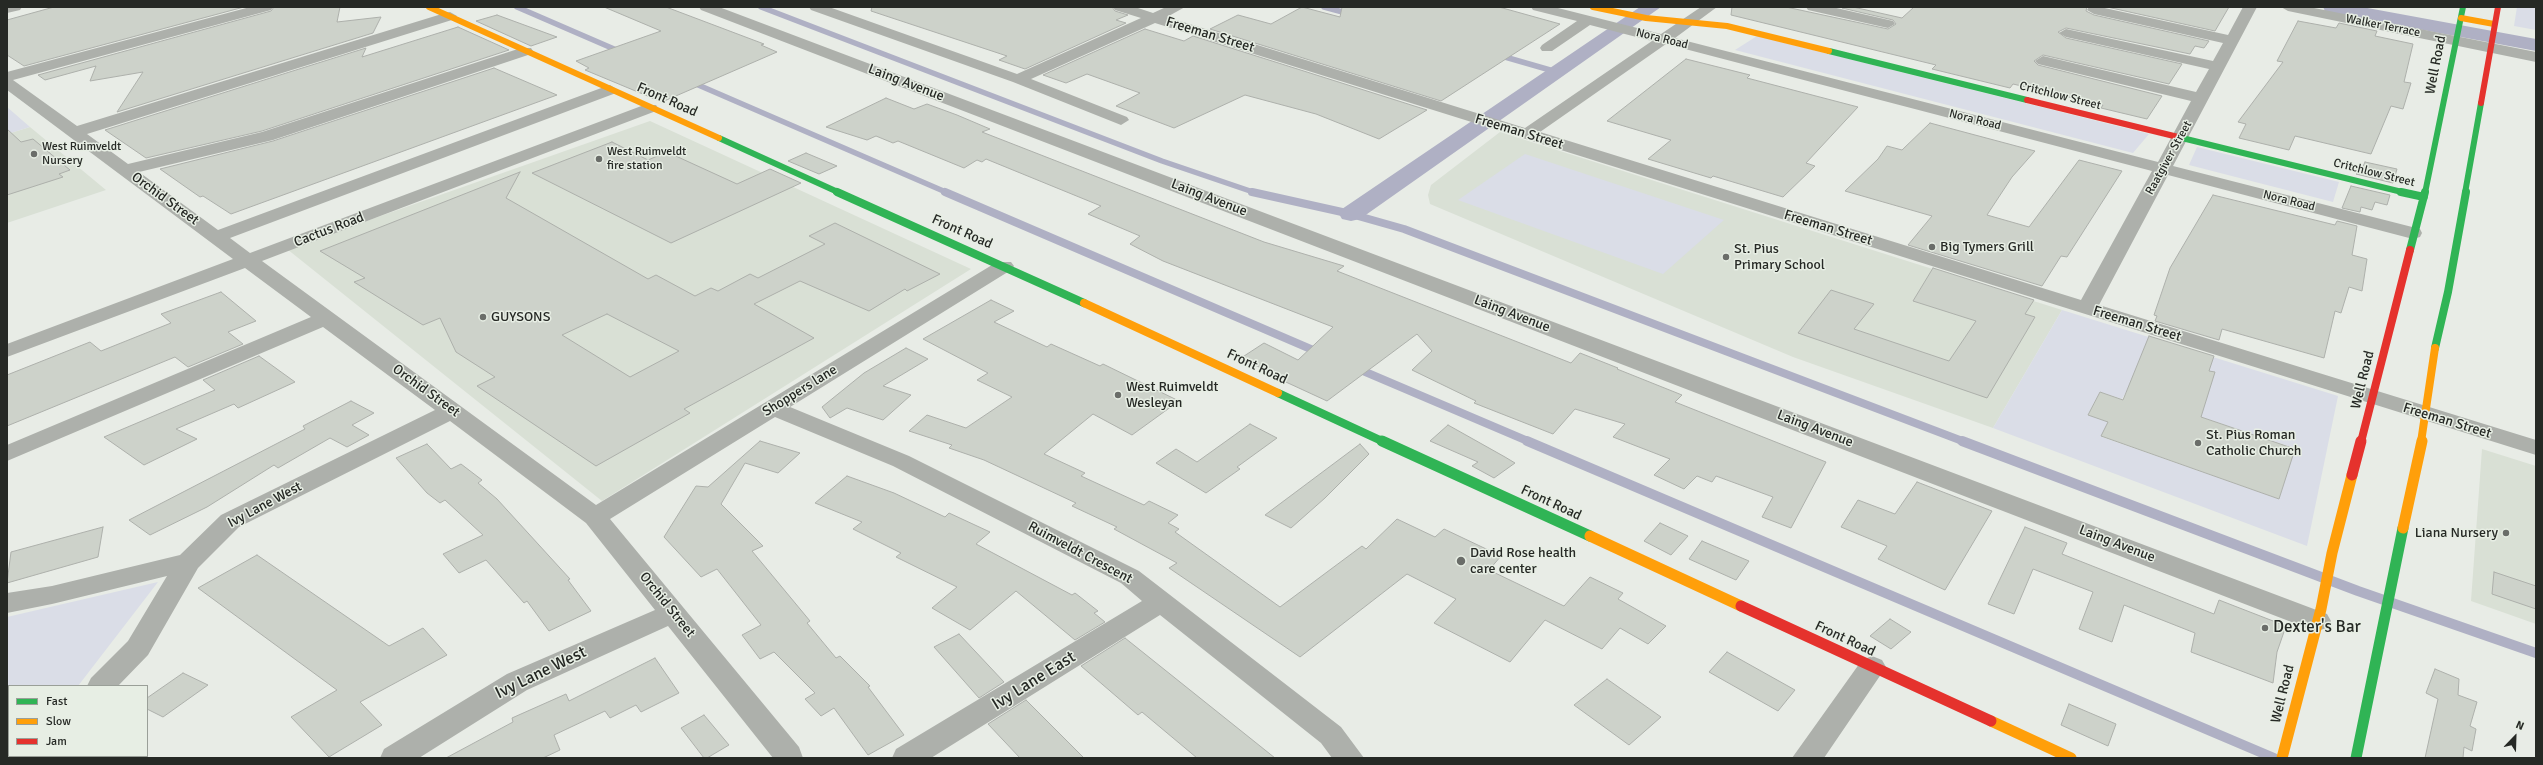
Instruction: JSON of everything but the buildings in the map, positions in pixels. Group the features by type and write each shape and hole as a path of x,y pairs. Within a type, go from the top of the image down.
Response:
{"main road":[{"name":"Front Road","path":"429,7 610,90 1004,266 2071,758"},
{"name":"Well Road","path":"2282,758 2319,615 2332,553 2374,398 2413,233 2424,197 2463,7"},
{"path":"2356,758 2380,634 2427,415 2435,350 2448,292 2493,47 2494,25 2498,7"},
{"name":"Critchlow Street","path":"1590,13 1622,14 1727,26 2424,197"},
{"path":"2460,19 2494,25"}],"street":[{"path":"7,9 15,7"},
{"path":"7,77 266,7"},
{"name":"Laing Avenue","path":"706,7 2319,615"},
{"path":"816,7 1018,79 1121,120"},
{"name":"Freeman Street","path":"1120,7 2536,448"},
{"path":"1018,79 1178,7"},
{"name":"Nora Road","path":"1538,7 1590,13 1663,39 2413,233"},
{"path":"1527,134 1710,7"},
{"path":"1813,7 1888,24"},
{"name":"Raatgiver Street","path":"2087,308 2250,7"},
{"name":"Walker Terrace","path":"2288,7 2456,39 2536,57"},
{"path":"2094,10 2232,40"},
{"path":"1547,48 1590,13"},
{"path":"76,132 450,16"},
{"path":"2066,33 2218,67"},
{"path":"124,170 267,136 526,51"},
{"path":"2043,61 2201,98"},
{"name":"Orchid Street","path":"7,83 76,132 124,170 595,517 788,755 788,758"},
{"path":"216,237 610,90"},
{"name":"Cactus Road","path":"7,352 650,108"},
{"name":"Shoppers lane","path":"595,517 1004,266"},
{"path":"7,454 326,318"},
{"name":"Ruimveldt Crescent","path":"773,408 901,461 1130,577 1331,735 1349,758"},
{"name":"Ivy Lane West","path":"102,685 138,648 189,562 230,521 452,411"},
{"path":"7,603 52,595 189,562"},
{"name":"Ivy Lane East","path":"907,758 1161,602"},
{"name":"Ivy Lane West","path":"395,758 517,682 673,613"},
{"path":"1807,758 1872,667"}],"shaded area":[{"path":"2517,7 2536,7 2536,30 2514,26"},
{"path":"1757,36 2149,134 2133,153 1735,50"},
{"path":"7,107 30,127 7,134"},
{"path":"650,121 971,269 602,501 287,249"},
{"path":"30,127 106,190 7,223 7,134"},
{"name":"St. Pius Primary School","path":"1500,132 2062,310 1993,428 1793,357 1430,204 1428,195 1431,185"},
{"path":"2197,147 2339,182 2333,202 2189,165"},
{"path":"1525,154 1724,220 1663,274 1458,200"},
{"path":"2062,310 2338,396 2307,546 1993,428","holes":["2100,392 2122,399 2126,392 2294,448 2279,499 2102,437 2108,422 2088,415"]},
{"name":"Liana Nursery","path":"2482,449 2536,466 2536,624 2471,601"},
{"path":"158,582 79,685 8,685 7,709 7,617"}],"waterway":[{"path":"517,7 621,52"},
{"path":"761,7 1162,161 1255,193"},
{"path":"1324,7 1350,14"},
{"path":"1351,214 1652,7"},
{"path":"2332,7 2536,45"},
{"path":"1498,55 1557,72"},
{"path":"689,81 948,193"},
{"path":"945,192 1320,353"},
{"path":"1255,193 1351,214 1404,229 1965,442"},
{"path":"1356,368 1530,442"},
{"path":"1527,441 2274,758"},
{"path":"1962,441 2358,591 2536,653"}],"traffic: fast":[{"path":"2410,250 2424,197 2463,7"},
{"path":"1829,51 2027,100"},
{"path":"2435,348 2448,292 2481,103"},
{"path":"2178,137 2424,197"},
{"path":"719,138 1084,303"},
{"path":"1278,393 1590,536"},
{"path":"2356,758 2403,528"}],"traffic: slow":[{"path":"429,7 719,138"},
{"path":"1593,7 1646,18 1727,26 1829,51"},
{"path":"2461,18 2494,24"},
{"path":"1084,303 1278,393"},
{"path":"2403,528 2427,415 2435,348"},
{"path":"2282,758 2321,609 2332,553 2352,475"},
{"path":"1590,536 1741,606"},
{"path":"1991,721 2071,758"}],"traffic: jam":[{"path":"2481,103 2498,7"},
{"path":"2027,100 2178,137"},
{"path":"2352,475 2410,250"},
{"path":"1741,606 1991,721"}],"place":[{"name":"West Ruimveldt Nursery","path":"34,154"},
{"name":"West Ruimveldt fire station","path":"599,159"},
{"name":"Big Tymers Grill","path":"1932,247"},
{"name":"St. Pius Primary School","path":"1726,257"},
{"name":"GUYSONS","path":"483,317"},
{"name":"West Ruimveldt Wesleyan","path":"1118,395"},
{"name":"St. Pius Roman Catholic Church","path":"2198,443"},
{"name":"Liana Nursery","path":"2506,533"},
{"name":"David Rose health care center","path":"1461,561"},
{"name":"Dexter's Bar","path":"2265,628"}]}
